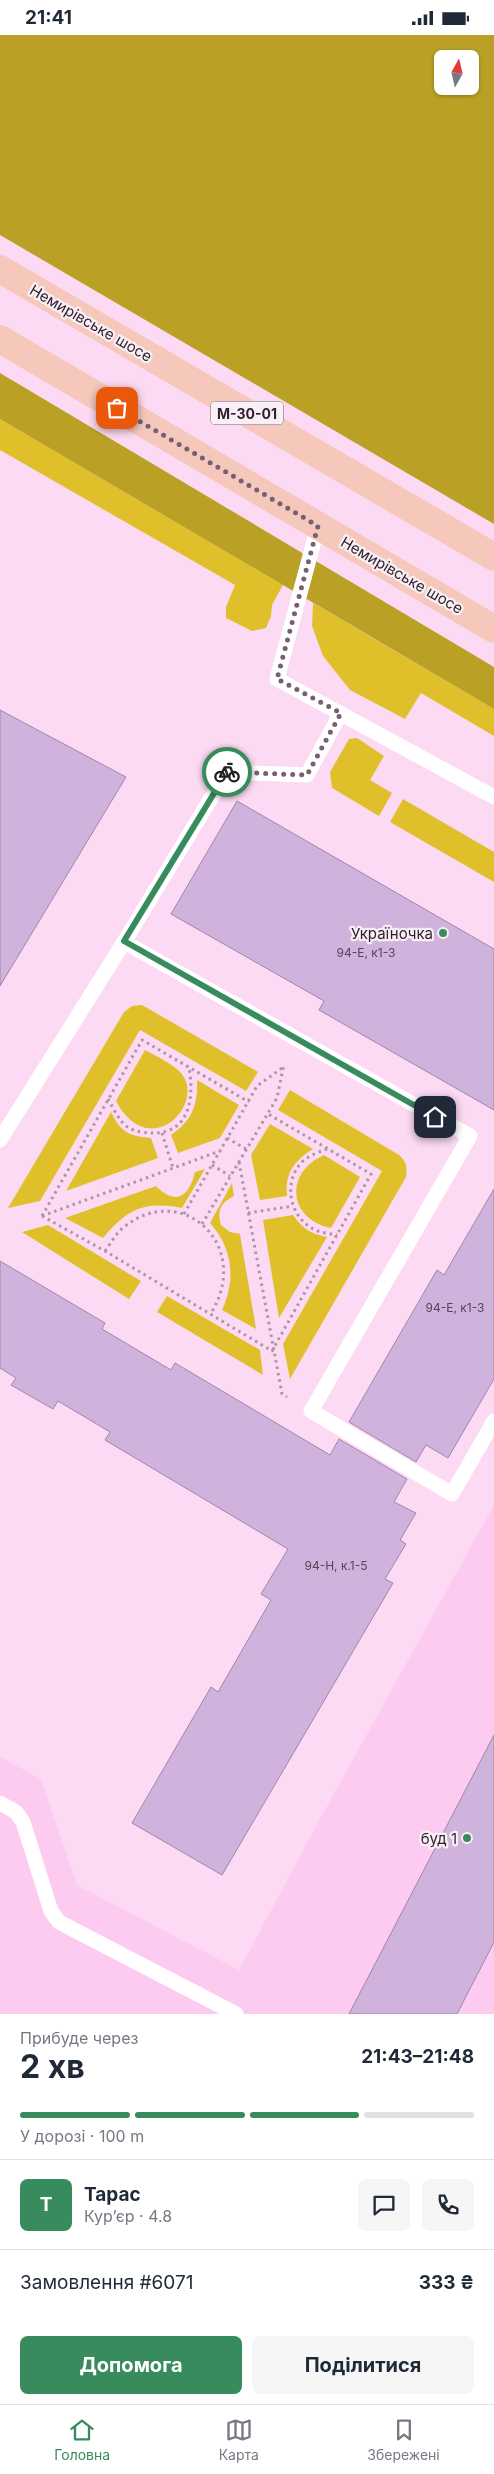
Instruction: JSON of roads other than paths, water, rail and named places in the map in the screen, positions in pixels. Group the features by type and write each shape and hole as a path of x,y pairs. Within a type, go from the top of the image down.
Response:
{"main road":[{"name":"Немирівське шосе","path":"0,269 494,557"},
{"name":"Немирівське шосе","path":"0,339 494,629"}],"lane":[{"path":"318,526 277,679 494,797"},
{"path":"0,1139 124,941 226,772 307,775 341,713"},
{"path":"124,941 470,1137 311,1411 452,1494 494,1421"},
{"path":"0,1803 16,1812 23,1822 51,1911 58,1922 236,2014"}],"place":[{"name":"Україночка","path":"443,933"},
{"name":"буд 1","path":"467,1838"}]}
